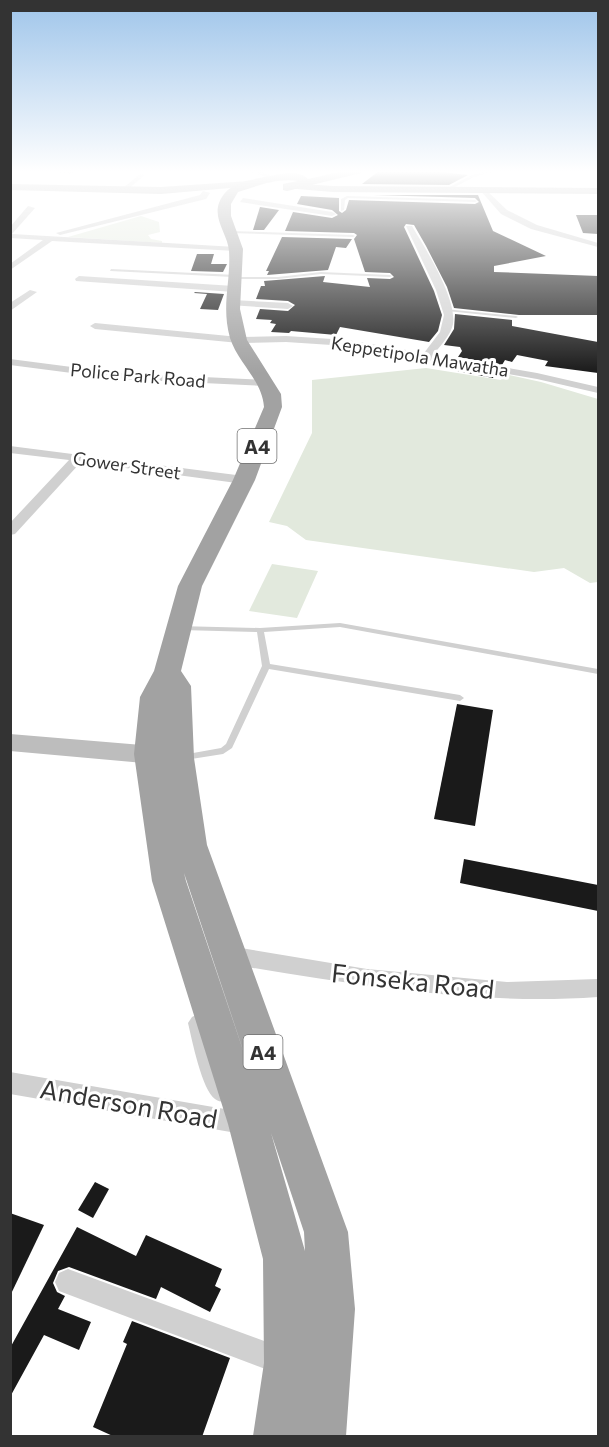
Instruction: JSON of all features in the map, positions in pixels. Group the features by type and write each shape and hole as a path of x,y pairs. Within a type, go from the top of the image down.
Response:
{"highway":[{"name":"A4","path":"233,240 239,340 272,394 273,407 244,480 190,586 180,627 175,633 167,671 177,686 164,756 170,881 244,1110 285,1259 288,1363 278,1437"},
{"name":"A4","path":"164,756 191,845 326,1232 332,1308 321,1437"}],"main road":[{"path":"10,741 164,756"}],"street":[{"path":"10,268 50,239"},
{"path":"99,239 233,240"},
{"path":"415,239 438,282 447,310 447,326 427,356"},
{"path":"575,239 598,245"},
{"path":"80,279 234,286 288,306"},
{"path":"10,308 33,291"},
{"name":"Keppetipola Mawatha","path":"95,326 239,340 322,340 427,356 598,389"},
{"name":"Police Park Road","path":"10,362 118,376 266,383"},
{"name":"Gower Street","path":"10,449 244,480"},
{"path":"10,531 78,458"},
{"name":"Fonseka Road","path":"229,955 367,978 507,991 598,988"},
{"name":"Anderson Road","path":"10,1083 244,1110"},
{"path":"68,1282 288,1363"}],"lane":[{"path":"233,240 292,239"},
{"path":"111,270 234,286 321,273 390,276"},
{"path":"447,310 516,317"},
{"path":"180,627 260,630 340,626 598,672"},
{"path":"164,756 223,751 229,746 266,666 260,630"},
{"path":"266,666 460,698"}],"shaded area":[{"path":"92,239 151,239 162,241 162,243"},
{"path":"426,368 501,380 504,374 598,399 598,582 590,583 564,568 534,572 306,540 287,526 269,522 312,433 312,380"},
{"path":"272,564 318,571 297,618 249,611"}],"building":[{"path":"281,239 352,239 346,248 336,247 328,270 267,275 269,271 266,271"},
{"path":"354,239 409,239 434,291 442,315 438,331 429,342 340,327 336,335 291,331 289,333 271,332 276,324 270,323 272,320 256,319 260,309 288,311 295,305 288,301 256,299 261,286 265,286 264,281 325,276 323,282 370,287 367,278 390,279 394,277 390,273 365,272"},
{"path":"422,239 509,239 546,256 494,266 494,272 598,276 598,315 519,315 454,308 447,287"},
{"path":"197,254 214,254 211,264 227,264 223,272 191,271"},
{"path":"195,292 224,294 218,310 200,309 207,294"},
{"path":"455,314 512,320 512,326 598,342 598,373 545,366 548,361 517,355 512,362 505,360 502,365 458,357 462,351 460,347 444,345 454,329"},
{"path":"450,366 495,374 493,378 447,369"},
{"path":"457,704 493,710 475,826 434,819"},
{"path":"464,859 598,885 598,911 460,883"},
{"path":"95,1182 109,1189 93,1218 78,1210"},
{"path":"10,1213 44,1225 10,1296"},
{"path":"77,1227 136,1256 146,1235 222,1269 215,1286 221,1289 210,1312 161,1287 156,1299 69,1267 58,1271 53,1283 57,1292 65,1296 58,1309 91,1322 79,1350 44,1335 10,1397 10,1348"},
{"path":"132,1321 230,1358 202,1437 115,1437 93,1427 127,1344 123,1342"}]}
